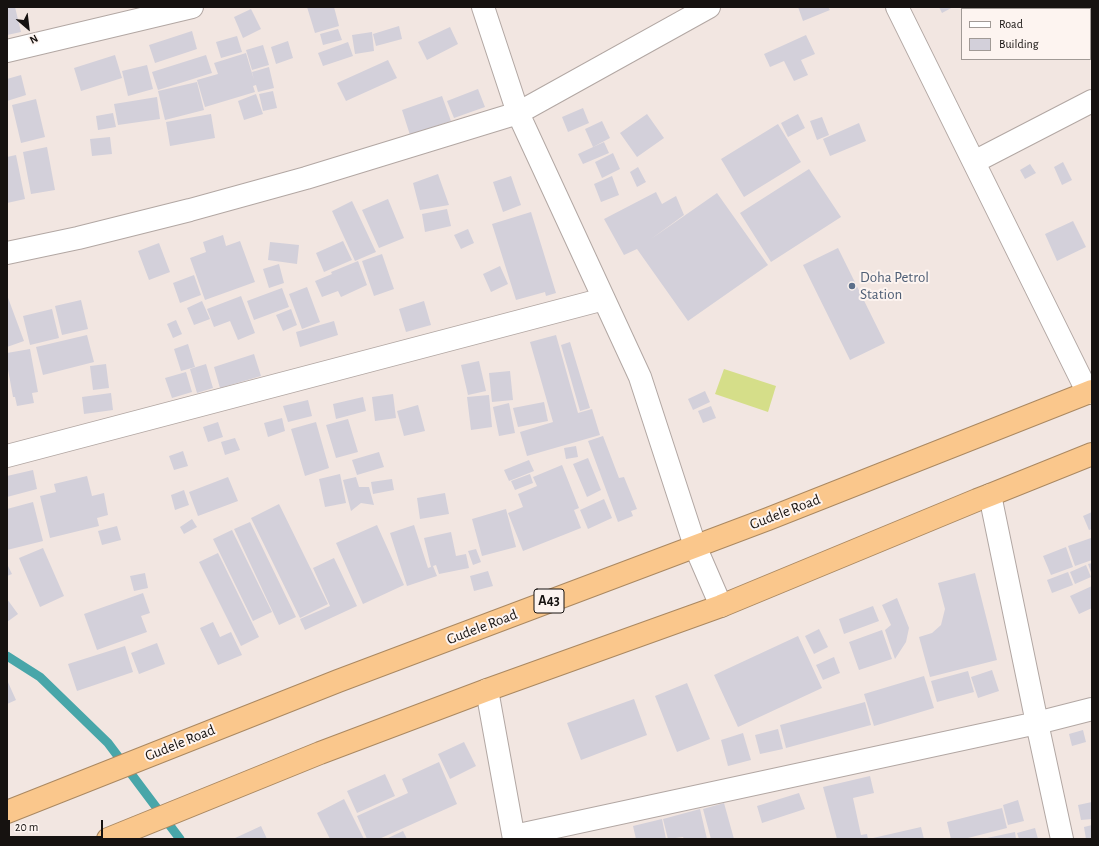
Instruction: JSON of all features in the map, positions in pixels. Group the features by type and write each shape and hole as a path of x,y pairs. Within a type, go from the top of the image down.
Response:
{"highway":[{"name":"Gudele Road","path":"7,812 338,681 790,510 1090,392"},
{"path":"108,839 320,753 487,690 721,606 976,500 1092,454"}],"street":[{"path":"7,51 192,7"},
{"path":"483,7 518,113 640,377 695,546 721,606"},
{"path":"7,253 190,210 306,178 518,113 709,7"},
{"path":"897,7 1090,392"},
{"path":"974,162 1092,101"},
{"path":"7,456 604,299"},
{"path":"990,495 1062,839"},
{"path":"487,690 514,838 1037,723 1092,709"}],"green space":[{"path":"724,369 776,386 768,412 715,394"}],"building":[{"path":"7,7 15,7 21,32 7,35"},
{"path":"307,7 334,7 339,26 315,33"},
{"path":"798,7 828,7 830,10 803,21"},
{"path":"939,7 953,7 942,13"},
{"path":"1008,7 1029,7 1027,8"},
{"path":"1084,7 1084,8 1051,8"},
{"path":"251,9 261,29 243,38 234,17"},
{"path":"399,26 402,39 376,46 373,34"},
{"path":"1092,26 1092,52 1091,50"},
{"path":"450,27 458,44 427,60 418,42"},
{"path":"338,29 342,40 323,45 320,34"},
{"path":"192,31 197,49 155,63 149,45"},
{"path":"372,32 374,51 355,54 352,35"},
{"path":"806,35 815,54 801,60 808,75 794,81 784,61 770,67 764,54"},
{"path":"237,36 242,52 221,58 216,42"},
{"path":"288,41 293,58 276,64 271,47"},
{"path":"348,42 353,56 323,66 318,53"},
{"path":"263,45 269,65 252,70 246,50"},
{"path":"246,53 254,80 252,72 269,67 274,88 258,92 256,85 253,86 255,92 205,107 197,80 218,74 214,63"},
{"path":"115,55 122,78 81,91 74,68"},
{"path":"206,55 212,73 158,90 152,72"},
{"path":"388,60 397,78 346,101 337,83"},
{"path":"147,65 153,89 128,96 122,71"},
{"path":"21,75 26,95 7,101 7,79"},
{"path":"197,82 204,110 165,120 158,91"},
{"path":"478,89 485,107 454,118 447,101"},
{"path":"273,91 277,108 263,111 259,94"},
{"path":"256,94 263,114 244,120 238,101"},
{"path":"442,96 451,121 410,135 402,110"},
{"path":"157,97 160,119 118,125 114,104"},
{"path":"36,99 45,137 21,143 12,105"},
{"path":"583,108 589,123 568,132 562,117"},
{"path":"113,113 116,127 98,130 96,116"},
{"path":"211,114 215,138 170,146 166,122"},
{"path":"647,114 664,138 637,157 620,133"},
{"path":"798,114 805,128 788,137 781,123"},
{"path":"822,117 829,135 817,140 810,121"},
{"path":"602,121 610,138 593,147 585,129"},
{"path":"859,123 866,141 830,156 823,139"},
{"path":"778,124 801,162 744,197 721,159"},
{"path":"110,137 112,154 92,156 90,139"},
{"path":"604,142 609,153 583,164 578,154"},
{"path":"47,147 55,190 31,194 23,152"},
{"path":"613,153 620,169 602,178 595,162"},
{"path":"16,155 25,199 7,203 7,157"},
{"path":"1063,162 1072,180 1062,185 1054,167"},
{"path":"1030,164 1036,173 1025,179 1020,170"},
{"path":"638,167 646,182 637,187 630,172"},
{"path":"809,169 841,217 771,262 740,213"},
{"path":"438,174 449,205 420,210 413,183"},
{"path":"511,176 521,205 503,212 493,182"},
{"path":"612,176 619,195 601,202 594,184"},
{"path":"656,192 662,204 676,196 684,215 651,239 717,193 768,265 688,321 637,249 624,255 604,219"},
{"path":"388,199 404,238 379,248 362,210"},
{"path":"352,201 376,252 355,261 332,211"},
{"path":"447,209 451,226 425,232 422,214"},
{"path":"531,212 556,293 546,296 545,292 516,300 492,224"},
{"path":"1073,221 1086,247 1057,261 1045,234"},
{"path":"468,229 474,243 461,249 454,235"},
{"path":"223,235 226,246 240,241 255,282 205,300 190,258 206,252 203,242"},
{"path":"343,241 352,260 324,272 316,253"},
{"path":"270,242 299,245 297,264 268,260"},
{"path":"159,243 170,272 149,280 138,251"},
{"path":"838,248 885,343 850,360 803,265"},
{"path":"382,254 394,289 374,296 362,261"},
{"path":"358,261 367,285 341,297 338,291 322,297 315,281 332,274 331,272"},
{"path":"279,264 284,283 269,288 263,269"},
{"path":"500,266 508,284 491,292 483,274"},
{"path":"194,275 201,295 180,303 173,283"},
{"path":"307,287 320,322 302,329 289,294"},
{"path":"282,288 289,307 254,320 247,301"},
{"path":"7,295 24,341 7,347"},
{"path":"241,296 255,333 238,340 230,321 214,327 207,309"},
{"path":"81,300 88,329 62,335 55,306"},
{"path":"202,301 210,319 194,325 187,308"},
{"path":"424,301 431,325 406,332 399,309"},
{"path":"52,309 59,338 30,345 23,316"},
{"path":"291,309 297,325 283,331 276,315"},
{"path":"176,320 182,334 173,338 167,324"},
{"path":"334,321 338,335 300,347 296,332"},
{"path":"87,335 94,362 43,375 36,347"},
{"path":"556,335 578,413 592,409 600,435 527,456 520,432 553,422 530,342"},
{"path":"570,342 590,408 580,411 561,345"},
{"path":"188,344 195,367 181,371 174,349"},
{"path":"30,349 38,392 32,393 34,403 17,406 15,397 13,397 7,364 7,353"},
{"path":"254,354 261,376 220,388 214,367"},
{"path":"479,361 486,391 468,395 461,365"},
{"path":"106,364 109,388 93,390 90,366"},
{"path":"206,364 213,388 197,393 190,369"},
{"path":"510,371 513,400 492,402 489,373"},
{"path":"186,372 192,392 172,398 165,378"},
{"path":"705,391 710,402 693,410 688,399"},
{"path":"111,393 113,410 84,414 82,397"},
{"path":"393,394 396,418 375,421 372,397"},
{"path":"489,395 492,427 471,430 467,397"},
{"path":"363,397 366,411 336,419 333,404"},
{"path":"308,400 312,416 288,422 283,406"},
{"path":"544,402 548,421 518,427 513,408"},
{"path":"509,403 515,433 499,436 493,407"},
{"path":"418,405 425,431 404,436 397,411"},
{"path":"711,406 716,418 703,423 698,411"},
{"path":"282,418 285,431 268,437 264,423"},
{"path":"348,419 358,452 336,458 326,425"},
{"path":"218,422 223,437 208,442 203,427"},
{"path":"316,422 329,468 305,476 291,429"},
{"path":"603,436 619,478 624,477 637,509 631,511 633,516 618,522 588,441"},
{"path":"235,438 240,450 225,455 221,442"},
{"path":"576,446 578,457 566,459 564,448"},
{"path":"183,451 188,466 174,470 169,456"},
{"path":"379,452 384,467 357,475 352,460"},
{"path":"588,458 601,490 587,497 573,464"},
{"path":"529,460 534,471 509,481 504,470"},
{"path":"562,465 579,508 574,510 581,528 523,551 508,513 523,507 518,494 537,486 533,477"},
{"path":"33,470 37,489 7,497 7,476"},
{"path":"340,474 346,503 325,507 319,479"},
{"path":"530,474 533,483 515,490 511,481"},
{"path":"87,476 92,496 104,493 108,515 97,518 99,526 50,538 40,496 56,492 54,484"},
{"path":"228,477 238,501 198,516 189,492"},
{"path":"356,477 359,487 369,487 374,505 361,503 351,511 343,480"},
{"path":"392,479 394,490 373,494 371,482"},
{"path":"184,490 189,505 175,510 171,495"},
{"path":"445,493 449,514 420,519 417,498"},
{"path":"604,499 612,518 588,529 580,510"},
{"path":"33,502 43,541 7,550 7,509"},
{"path":"279,504 328,604 300,618 251,518"},
{"path":"506,509 516,547 482,556 472,519"},
{"path":"1092,512 1092,529 1089,530 1083,516"},
{"path":"192,519 197,527 184,534 180,527"},
{"path":"250,522 296,617 279,625 234,529"},
{"path":"377,525 404,585 363,604 336,543"},
{"path":"414,525 428,568 431,567 424,538 451,532 456,556 466,554 469,568 439,574 436,565 433,566 437,576 407,586 390,533"},
{"path":"117,526 121,540 102,545 98,531"},
{"path":"232,530 272,612 253,621 213,539"},
{"path":"1091,538 1092,560 1075,566 1068,546"},
{"path":"1066,547 1073,567 1051,575 1043,556"},
{"path":"43,548 64,596 40,607 19,558"},
{"path":"476,549 481,562 473,565 468,551"},
{"path":"218,553 259,637 241,646 199,562"},
{"path":"334,558 357,606 305,630 300,619 330,606 313,568"},
{"path":"1092,563 1092,575 1088,564"},
{"path":"7,564 12,574 7,576"},
{"path":"1086,565 1091,577 1075,584 1070,572"},
{"path":"488,571 493,586 474,591 470,576"},
{"path":"1068,572 1073,585 1052,593 1047,580"},
{"path":"145,573 148,588 134,591 130,576"},
{"path":"975,573 997,660 930,677 919,637 932,633 941,625 945,609 938,583"},
{"path":"1092,586 1092,608 1079,614 1070,596"},
{"path":"143,593 150,613 141,616 147,632 97,650 84,614"},
{"path":"897,598 909,628 906,642 895,659 885,630 891,625 882,605"},
{"path":"7,599 18,614 7,622"},
{"path":"873,606 879,621 844,634 839,619"},
{"path":"213,622 220,637 231,632 242,655 218,665 200,628"},
{"path":"819,629 828,647 814,654 805,636"},
{"path":"882,630 892,659 859,670 849,642"},
{"path":"798,636 822,688 738,727 714,675"},
{"path":"157,643 165,664 139,674 131,653"},
{"path":"125,646 133,672 77,691 68,664"},
{"path":"834,657 840,673 823,680 816,665"},
{"path":"992,670 999,691 978,698 971,677"},
{"path":"968,671 974,692 937,702 931,681"},
{"path":"924,676 934,708 874,726 864,694"},
{"path":"7,680 16,700 7,704"},
{"path":"687,683 710,739 677,752 655,696"},
{"path":"634,699 647,735 581,760 567,723"},
{"path":"865,702 871,725 786,748 780,725"},
{"path":"778,729 783,749 760,754 755,735"},
{"path":"1083,730 1086,742 1072,746 1069,734"},
{"path":"743,733 751,760 728,766 721,740"},
{"path":"464,742 476,766 450,779 438,754"},
{"path":"439,762 457,804 379,839 367,839 357,816 408,793 402,779"},
{"path":"385,774 395,796 357,813 347,791"},
{"path":"870,776 874,793 853,798 861,835 867,834 868,839 837,839 823,787"},
{"path":"799,793 805,809 762,823 757,806"},
{"path":"344,799 364,839 330,839 317,813"},
{"path":"1018,800 1024,821 1008,825 1003,805"},
{"path":"1092,802 1092,819 1081,820 1078,805"},
{"path":"724,803 734,839 711,839 703,809"},
{"path":"1002,808 1007,828 964,839 951,839 947,822"},
{"path":"700,809 707,839 684,839 683,837 668,839 663,819"},
{"path":"662,819 666,839 636,839 633,826"},
{"path":"1092,825 1092,839 1086,839 1084,827"},
{"path":"261,826 267,839 233,839"},
{"path":"921,827 924,839 873,839 873,838"},
{"path":"1035,828 1038,839 1019,839 1017,833"},
{"path":"403,831 407,839 386,839"},
{"path":"1015,832 1016,839 987,839 987,838"}],"waterway":[{"path":"7,656 40,677 108,743 180,839"}],"place":[{"name":"Doha Petrol Station","path":"852,286"}]}
